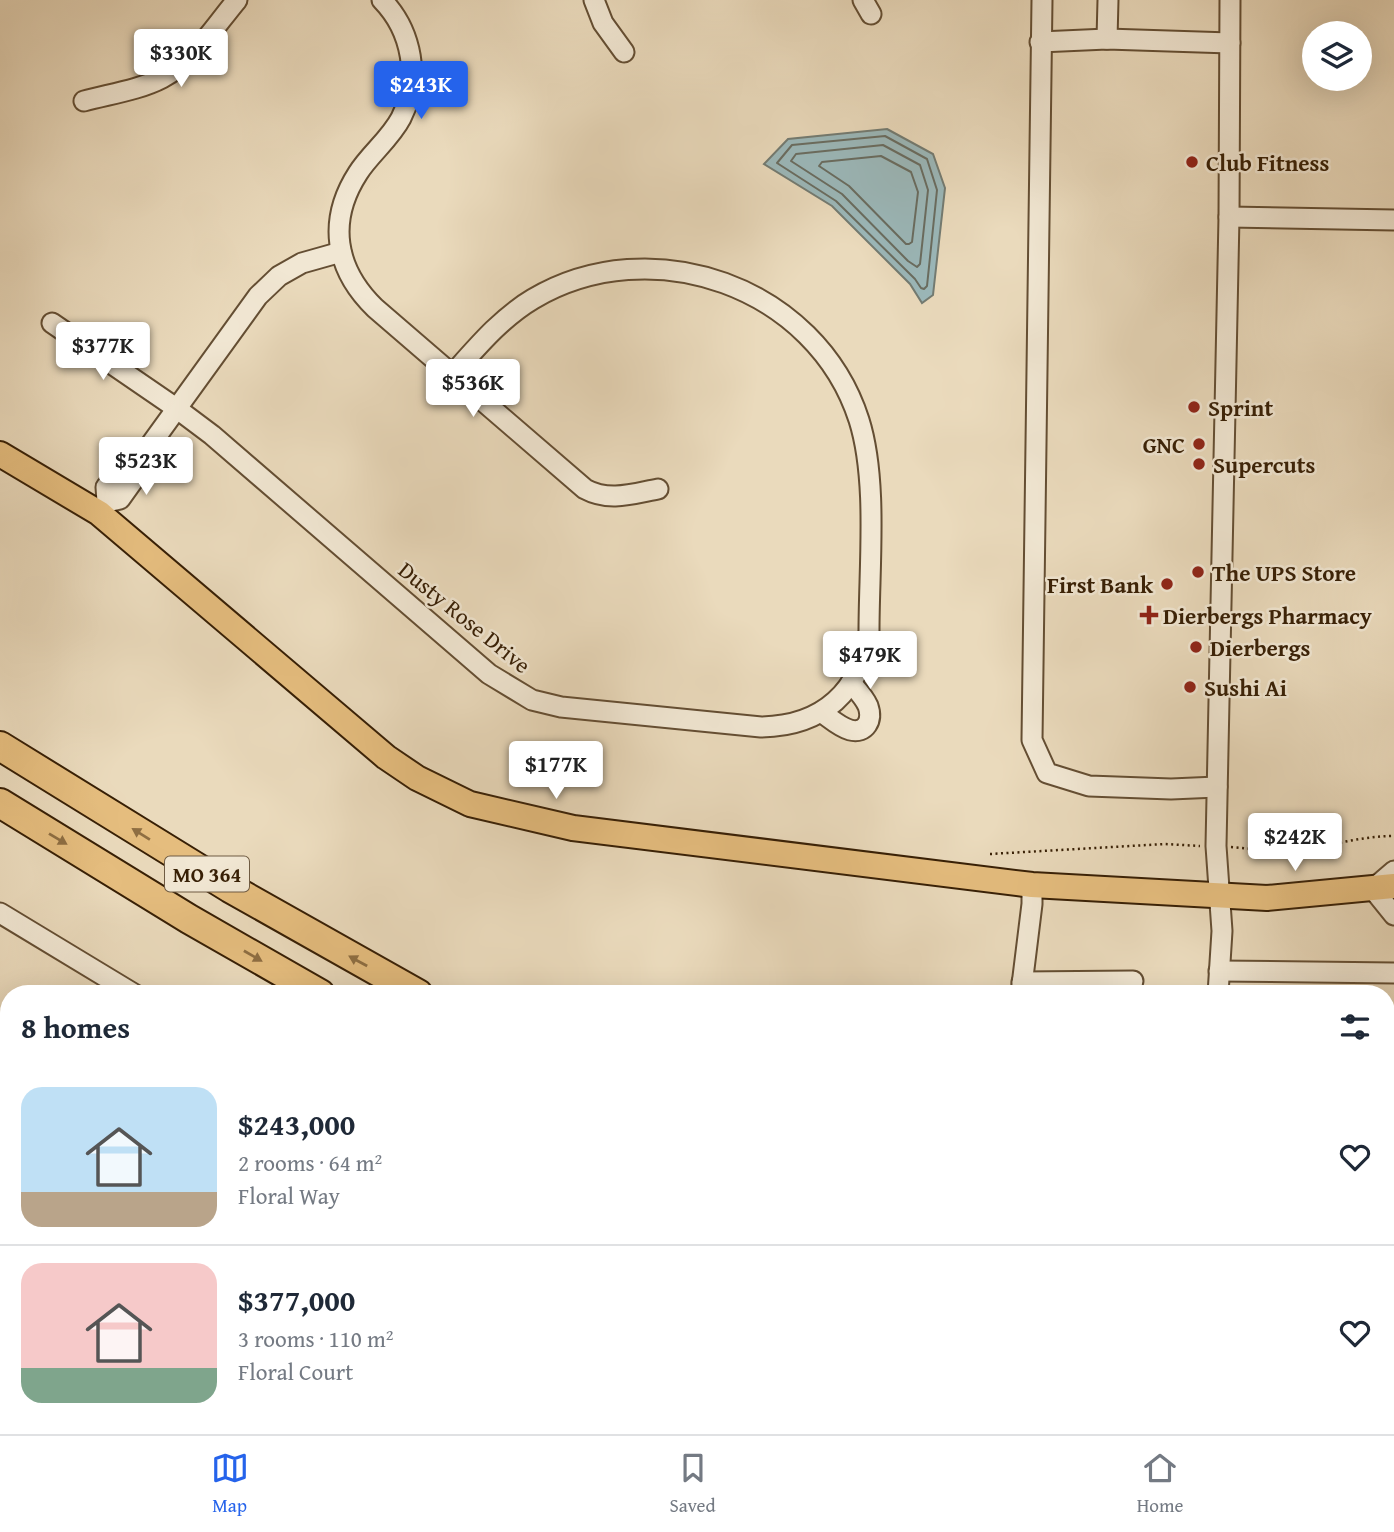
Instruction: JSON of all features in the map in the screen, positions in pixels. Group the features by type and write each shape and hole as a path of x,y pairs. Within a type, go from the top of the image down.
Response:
{"highway":[{"name":"MO 364","path":"0,746 230,888 402,985"},
{"name":"MO 364","path":"0,803 189,919 304,985"}],"main road":[{"path":"0,454 103,508 386,757 418,778 470,804 573,828 1032,885 1267,898 1383,887"}],"street":[{"path":"382,0 405,33 411,56 412,78 409,98 401,117 358,172 346,195 338,239 349,276 360,294 592,492 598,496 621,496 658,489"},
{"path":"594,0 603,23 624,51"},
{"path":"1042,0 1032,740 1048,773 1089,786 1171,789 1217,787"},
{"path":"1107,39 1108,0"},
{"path":"1218,985 1222,931 1216,846 1229,217 1230,0"},
{"path":"84,101 163,78 187,59 233,2"},
{"path":"1040,42 1107,39 1230,43"},
{"path":"1229,217 1394,220"},
{"path":"103,508 106,487 132,457 146,451 258,296 279,275 302,263 341,252"},
{"name":"Dusty Rose Drive","path":"52,323 212,435 489,674 532,700 561,707 781,727 798,723 821,712 845,692 858,673 866,652 869,631 868,461 859,420 843,384 820,350 790,320 756,296 692,272 643,268 598,273 554,288 516,310 483,339 452,375"},
{"path":"821,712 850,730 860,731 866,727 869,722 868,707 851,683"},
{"path":"1394,871 1383,887 1394,915"},
{"path":"1022,985 1032,885"},
{"path":"0,913 119,985"},
{"path":"1219,971 1394,972"},
{"path":"1070,985 1133,981"}],"path":[{"path":"990,854 1165,844 1281,851 1372,836 1394,836"}],"water":[{"path":"887,129 933,154 945,188 933,295 922,303 910,284 832,206 764,164 788,139"}],"place":[{"name":"Club Fitness","path":"1192,162"},
{"name":"Sprint","path":"1194,407"},
{"name":"GNC","path":"1199,444"},
{"name":"Supercuts","path":"1199,464"},
{"name":"The UPS Store","path":"1198,572"},
{"name":"First Bank","path":"1167,584"},
{"name":"Dierbergs Pharmacy","path":"1149,615"},
{"name":"Dierbergs","path":"1196,647"},
{"name":"Sushi Ai","path":"1190,687"}]}
